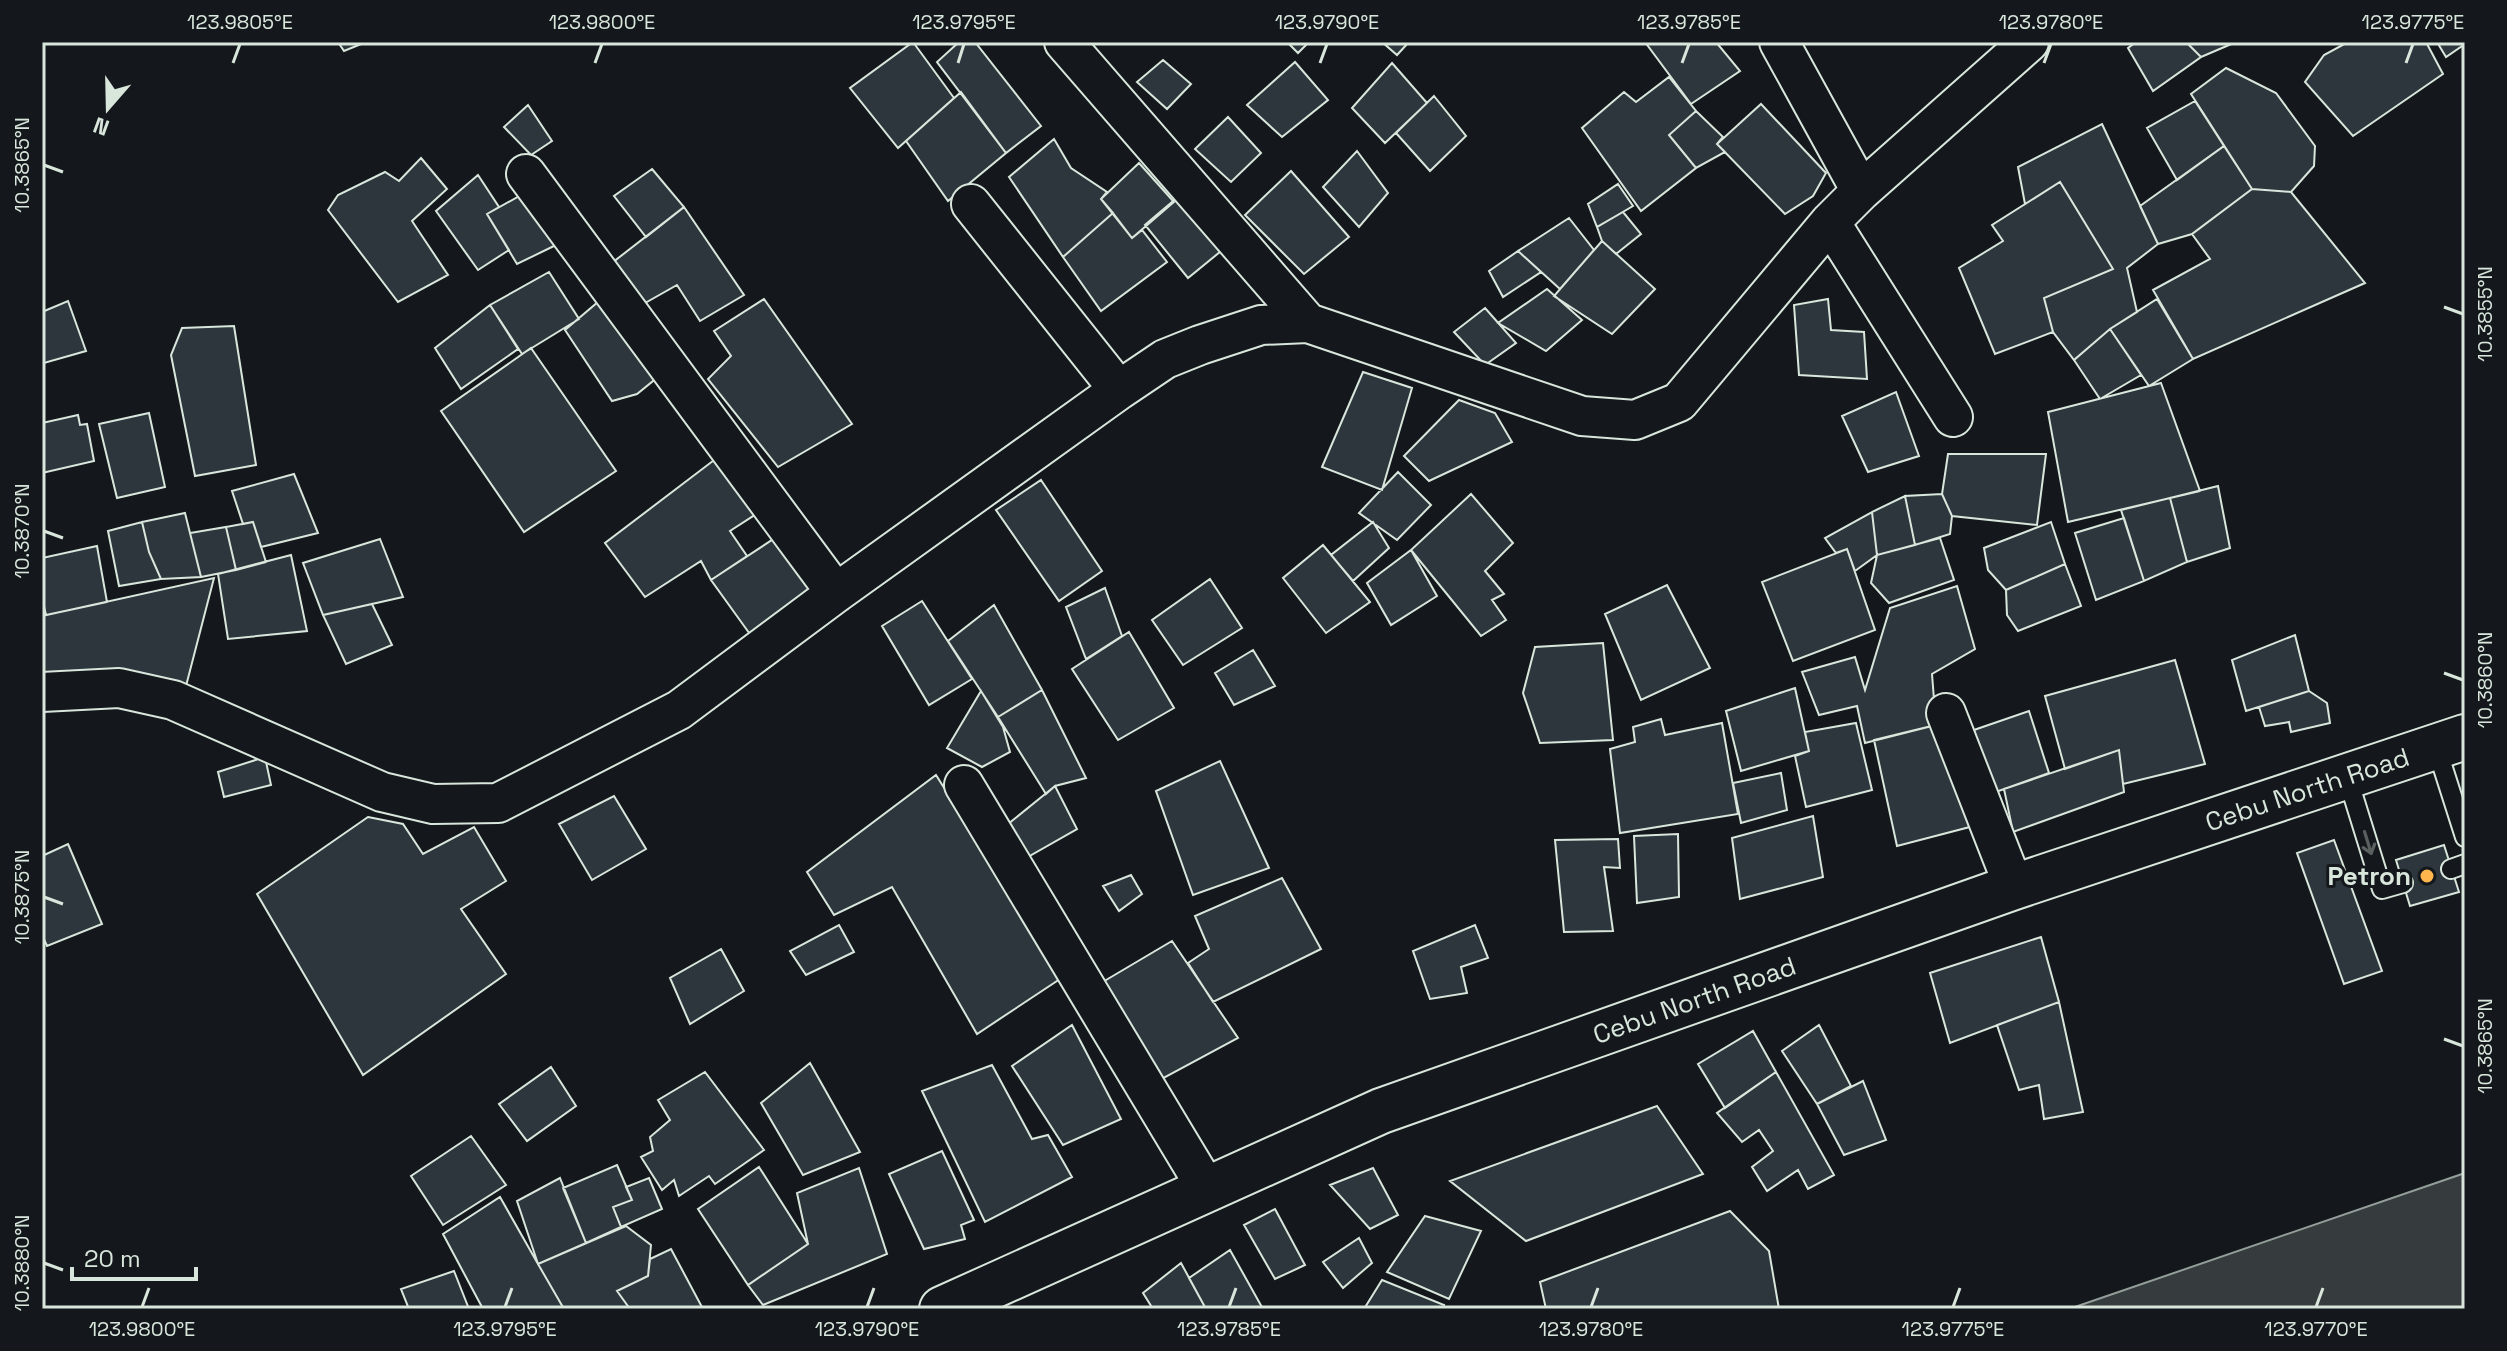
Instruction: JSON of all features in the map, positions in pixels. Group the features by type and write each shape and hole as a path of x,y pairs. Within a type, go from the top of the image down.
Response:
{"main road":[{"name":"Cebu North Road","path":"942,1309 1381,1111 2014,887 2451,742"}],"street":[{"path":"1064,42 1308,323"},
{"path":"1779,42 1861,191"},
{"path":"42,692 119,688 173,700 382,792 433,804 498,803 679,710 1119,390 1165,359 1200,345 1261,325 1308,323 1582,416 1635,420 1679,402 1830,222 2029,42"},
{"path":"526,174 836,593"},
{"path":"971,204 1119,390"},
{"path":"1830,222 1953,417"},
{"path":"1946,713 2014,887"},
{"path":"964,785 1207,1189"}],"lane":[{"path":"2451,742 2465,837"},
{"path":"2347,776 2382,889 2403,883"}],"shaded area":[{"path":"2465,1173 2465,1309 2069,1309"}],"building":[{"path":"338,42 366,42 344,51"},
{"path":"913,42 954,98 898,148 850,88"},
{"path":"959,42 975,42 1041,126 1006,153 937,62"},
{"path":"1287,42 1309,42 1298,53"},
{"path":"1382,42 1409,42 1397,55"},
{"path":"1645,42 1716,42 1740,71 1691,104"},
{"path":"2136,42 2186,42 2201,57 2153,91 2128,48"},
{"path":"2186,42 2236,42 2201,57"},
{"path":"2348,42 2426,42 2443,74 2353,136 2305,82 2324,55"},
{"path":"2437,42 2465,42 2465,44 2446,57"},
{"path":"1163,60 1191,84 1167,109 1137,82"},
{"path":"1295,62 1328,100 1282,137 1247,105"},
{"path":"1392,63 1427,103 1385,143 1352,108"},
{"path":"2226,68 2276,93 2315,146 2314,166 2291,192 2252,189 2191,94"},
{"path":"1669,77 1696,111 1669,135 1696,168 1641,211 1582,128 1624,92 1636,102"},
{"path":"961,92 1006,153 948,201 906,141"},
{"path":"1434,96 1466,136 1430,171 1396,133"},
{"path":"2195,101 2224,146 2177,180 2147,128"},
{"path":"1761,104 1826,173 1813,196 1785,214 1717,144"},
{"path":"528,105 552,141 531,155 504,127"},
{"path":"1696,111 1723,137 1717,144 1725,152 1696,168 1669,135"},
{"path":"1228,117 1261,153 1231,182 1195,149"},
{"path":"2102,124 2158,244 2127,268 2137,312 2110,329 2074,360 2053,332 2044,298 2113,269 2060,182 2025,204 2018,167"},
{"path":"1054,139 1071,168 1107,192 1101,199 1113,213 1063,257 1009,177"},
{"path":"2224,146 2252,189 2192,234 2158,244 2140,206"},
{"path":"1357,151 1388,193 1359,227 1323,187"},
{"path":"421,158 447,189 412,221 448,275 398,302 328,210 338,195 385,172 399,181"},
{"path":"1139,163 1174,202 1132,238 1101,199"},
{"path":"652,169 684,207 646,237 614,196"},
{"path":"1291,171 1349,237 1304,274 1245,215"},
{"path":"478,175 499,207 487,214 509,250 478,270 436,211"},
{"path":"2060,182 2113,269 2044,298 2053,332 1995,354 1959,268 2003,241 1992,225"},
{"path":"1618,184 1633,206 1597,227 1588,204"},
{"path":"2252,189 2291,192 2365,283 2193,359 2153,290 2210,259 2192,234"},
{"path":"1185,191 1226,247 1188,278 1145,225"},
{"path":"523,194 556,245 517,264 487,214"},
{"path":"684,207 744,295 700,321 677,285 638,307 608,266"},
{"path":"1623,212 1641,234 1616,254 1602,241 1597,227"},
{"path":"1113,213 1132,238 1142,230 1167,262 1101,311 1063,257"},
{"path":"1569,218 1594,250 1560,289 1518,251"},
{"path":"1602,241 1655,289 1612,334 1554,296"},
{"path":"1518,251 1541,272 1503,297 1489,271"},
{"path":"549,272 579,319 522,354 490,305"},
{"path":"1547,289 1582,320 1546,351 1498,323"},
{"path":"605,296 664,372 637,394 612,401 565,330"},
{"path":"764,299 852,424 778,467 708,379 731,356 714,331"},
{"path":"1828,299 1831,330 1864,332 1867,379 1799,375 1794,305"},
{"path":"2157,299 2193,359 2149,386 2110,329"},
{"path":"68,301 86,351 44,363 42,312"},
{"path":"490,305 518,349 461,389 435,348"},
{"path":"1485,308 1516,343 1485,365 1454,332"},
{"path":"234,326 256,465 195,476 171,355 182,328"},
{"path":"2110,329 2141,375 2100,399 2074,360"},
{"path":"531,348 616,471 524,532 441,411"},
{"path":"1363,372 1412,388 1382,490 1322,467"},
{"path":"2161,383 2200,491 2068,522 2048,412"},
{"path":"1896,392 1919,456 1868,472 1842,416"},
{"path":"1459,400 1495,413 1512,442 1429,481 1404,456"},
{"path":"149,413 165,487 117,498 99,424"},
{"path":"78,415 80,425 87,424 94,461 42,473 42,423"},
{"path":"722,454 767,507 730,531 747,556 711,580 701,561 645,597 605,543"},
{"path":"1948,454 2046,454 2037,525 1952,516 1942,494"},
{"path":"1398,472 1431,505 1397,540 1359,513"},
{"path":"294,474 318,533 261,547 253,522 243,524 232,491"},
{"path":"1041,480 1102,571 1059,601 996,510"},
{"path":"2218,486 2230,548 2187,562 2170,498"},
{"path":"1471,494 1513,543 1485,571 1504,594 1492,600 1506,620 1481,636 1411,550"},
{"path":"1942,494 1952,516 1950,534 1915,545 1905,496"},
{"path":"1905,496 1915,545 1877,555 1872,512"},
{"path":"2170,498 2187,562 2144,581 2121,510"},
{"path":"1872,512 1877,555 1855,571 1847,549 1836,553 1825,538"},
{"path":"185,513 201,577 161,579 149,552 142,522"},
{"path":"2124,518 2144,581 2096,600 2075,533"},
{"path":"142,522 149,552 161,579 119,586 108,531"},
{"path":"253,522 266,562 236,570 226,527"},
{"path":"1373,522 1389,548 1353,581 1331,555"},
{"path":"2051,522 2065,564 2006,590 1988,570 1984,548"},
{"path":"226,527 236,570 201,577 190,533"},
{"path":"778,536 816,594 752,637 711,580"},
{"path":"1940,538 1954,580 1889,603 1871,583 1877,555"},
{"path":"380,539 403,597 323,615 303,563"},
{"path":"1323,545 1370,602 1326,633 1283,578"},
{"path":"97,546 107,602 46,615 42,598 42,558"},
{"path":"1847,549 1875,630 1793,661 1762,582"},
{"path":"1411,550 1437,596 1391,625 1367,583"},
{"path":"291,555 307,631 228,639 218,574"},
{"path":"2065,564 2081,606 2018,631 2007,615 2006,590"},
{"path":"214,578 186,686 42,685 42,616"},
{"path":"1210,579 1242,628 1183,665 1152,620"},
{"path":"1667,585 1710,668 1641,700 1605,614"},
{"path":"1957,586 1975,649 1932,674 1936,725 1865,743 1857,706 1819,715 1802,672 1855,657 1865,690 1890,608"},
{"path":"1105,588 1122,636 1086,659 1066,607"},
{"path":"922,601 972,679 929,705 882,626"},
{"path":"372,604 392,645 346,664 323,615"},
{"path":"994,605 1042,690 998,717 948,641"},
{"path":"1129,632 1174,708 1118,740 1072,669"},
{"path":"2295,635 2309,691 2246,711 2232,660"},
{"path":"1603,643 1613,740 1540,743 1523,693 1535,647"},
{"path":"1253,650 1275,686 1234,705 1215,673"},
{"path":"2175,660 2205,764 2123,784 2119,750 2065,769 2045,696"},
{"path":"1795,688 1809,751 1741,771 1726,711"},
{"path":"1042,690 1086,778 1055,786 1046,794 998,717"},
{"path":"981,691 1003,727 1010,752 982,767 947,748"},
{"path":"2309,691 2327,703 2330,723 2291,732 2289,722 2265,726 2259,707"},
{"path":"2029,711 2049,773 1993,793 1974,730"},
{"path":"1661,719 1665,735 1722,723 1738,814 1620,833 1610,749 1635,742 1633,727"},
{"path":"1856,723 1872,790 1806,807 1795,756 1809,751 1805,732"},
{"path":"1936,725 1985,823 1897,846 1874,740"},
{"path":"2119,750 2124,792 2013,832 2004,789"},
{"path":"265,757 271,785 224,797 218,772"},
{"path":"1220,761 1269,868 1193,895 1156,791"},
{"path":"1781,773 1787,810 1741,823 1733,783"},
{"path":"936,775 1063,977 977,1034 892,887 834,915 807,872"},
{"path":"1055,786 1077,829 1019,862 997,833"},
{"path":"614,796 646,849 592,880 559,824"},
{"path":"1813,816 1823,877 1740,899 1732,838"},
{"path":"368,817 403,824 423,854 474,827 506,881 461,909 506,974 363,1075 257,894"},
{"path":"1678,834 1679,897 1637,903 1634,836"},
{"path":"1618,839 1620,868 1604,867 1613,931 1564,932 1555,840"},
{"path":"2334,840 2382,971 2344,984 2297,853"},
{"path":"68,844 102,924 47,946 42,935 42,856"},
{"name":"Petron","path":"2444,845 2459,892 2410,906 2396,860"},
{"path":"1131,875 1142,894 1119,911 1103,886"},
{"path":"1282,878 1321,949 1213,1002 1188,963 1209,949 1195,916"},
{"path":"839,925 854,952 806,975 790,951"},
{"path":"1475,925 1488,958 1461,967 1467,993 1430,999 1413,951"},
{"path":"2041,937 2059,1002 1950,1043 1930,973"},
{"path":"1172,941 1238,1038 1158,1081 1101,983"},
{"path":"721,949 744,991 690,1024 670,978"},
{"path":"2059,1002 2083,1112 2044,1119 2039,1085 2019,1090 1997,1025"},
{"path":"1072,1025 1121,1119 1063,1145 1012,1066"},
{"path":"1819,1025 1851,1086 1817,1104 1782,1051"},
{"path":"1753,1031 1776,1072 1725,1108 1698,1064"},
{"path":"810,1063 860,1152 803,1175 761,1103"},
{"path":"992,1065 1032,1139 1048,1135 1072,1177 985,1222 922,1091"},
{"path":"551,1067 576,1106 527,1141 499,1104"},
{"path":"705,1072 764,1150 715,1184 709,1176 679,1196 674,1180 662,1190 641,1157 653,1151 650,1137 670,1120 658,1100"},
{"path":"1776,1072 1834,1175 1808,1189 1798,1170 1767,1191 1752,1167 1773,1151 1759,1130 1742,1142 1717,1113"},
{"path":"1863,1081 1886,1140 1844,1155 1817,1104"},
{"path":"1657,1106 1703,1174 1526,1241 1450,1181"},
{"path":"471,1136 506,1185 443,1225 411,1176"},
{"path":"942,1151 974,1220 961,1225 965,1239 924,1249 889,1174"},
{"path":"617,1165 632,1200 613,1207 621,1227 586,1243 563,1188"},
{"path":"759,1167 808,1244 748,1285 698,1209"},
{"path":"859,1168 887,1254 763,1305 748,1285 808,1244 797,1193"},
{"path":"1373,1168 1398,1215 1370,1229 1330,1185"},
{"path":"560,1178 586,1243 538,1264 517,1201"},
{"path":"649,1178 662,1209 621,1227 613,1207 632,1200 626,1187"},
{"path":"500,1197 564,1309 483,1309 443,1234"},
{"path":"1275,1209 1305,1265 1275,1279 1244,1225"},
{"path":"1730,1211 1769,1251 1779,1309 1546,1309 1540,1282"},
{"path":"1425,1216 1481,1231 1449,1299 1387,1272"},
{"path":"626,1226 651,1245 648,1276 617,1291 630,1309 564,1309 538,1264"},
{"path":"1359,1238 1372,1263 1343,1288 1323,1262"},
{"path":"671,1249 703,1309 630,1309 617,1291 648,1276 650,1259"},
{"path":"1230,1250 1263,1309 1206,1309 1189,1278"},
{"path":"1181,1263 1206,1309 1153,1309 1143,1293"},
{"path":"454,1271 469,1309 409,1309 401,1289"},
{"path":"1382,1280 1444,1305 1442,1309 1364,1309"}],"place":[{"name":"Petron","path":"2427,876"}]}
